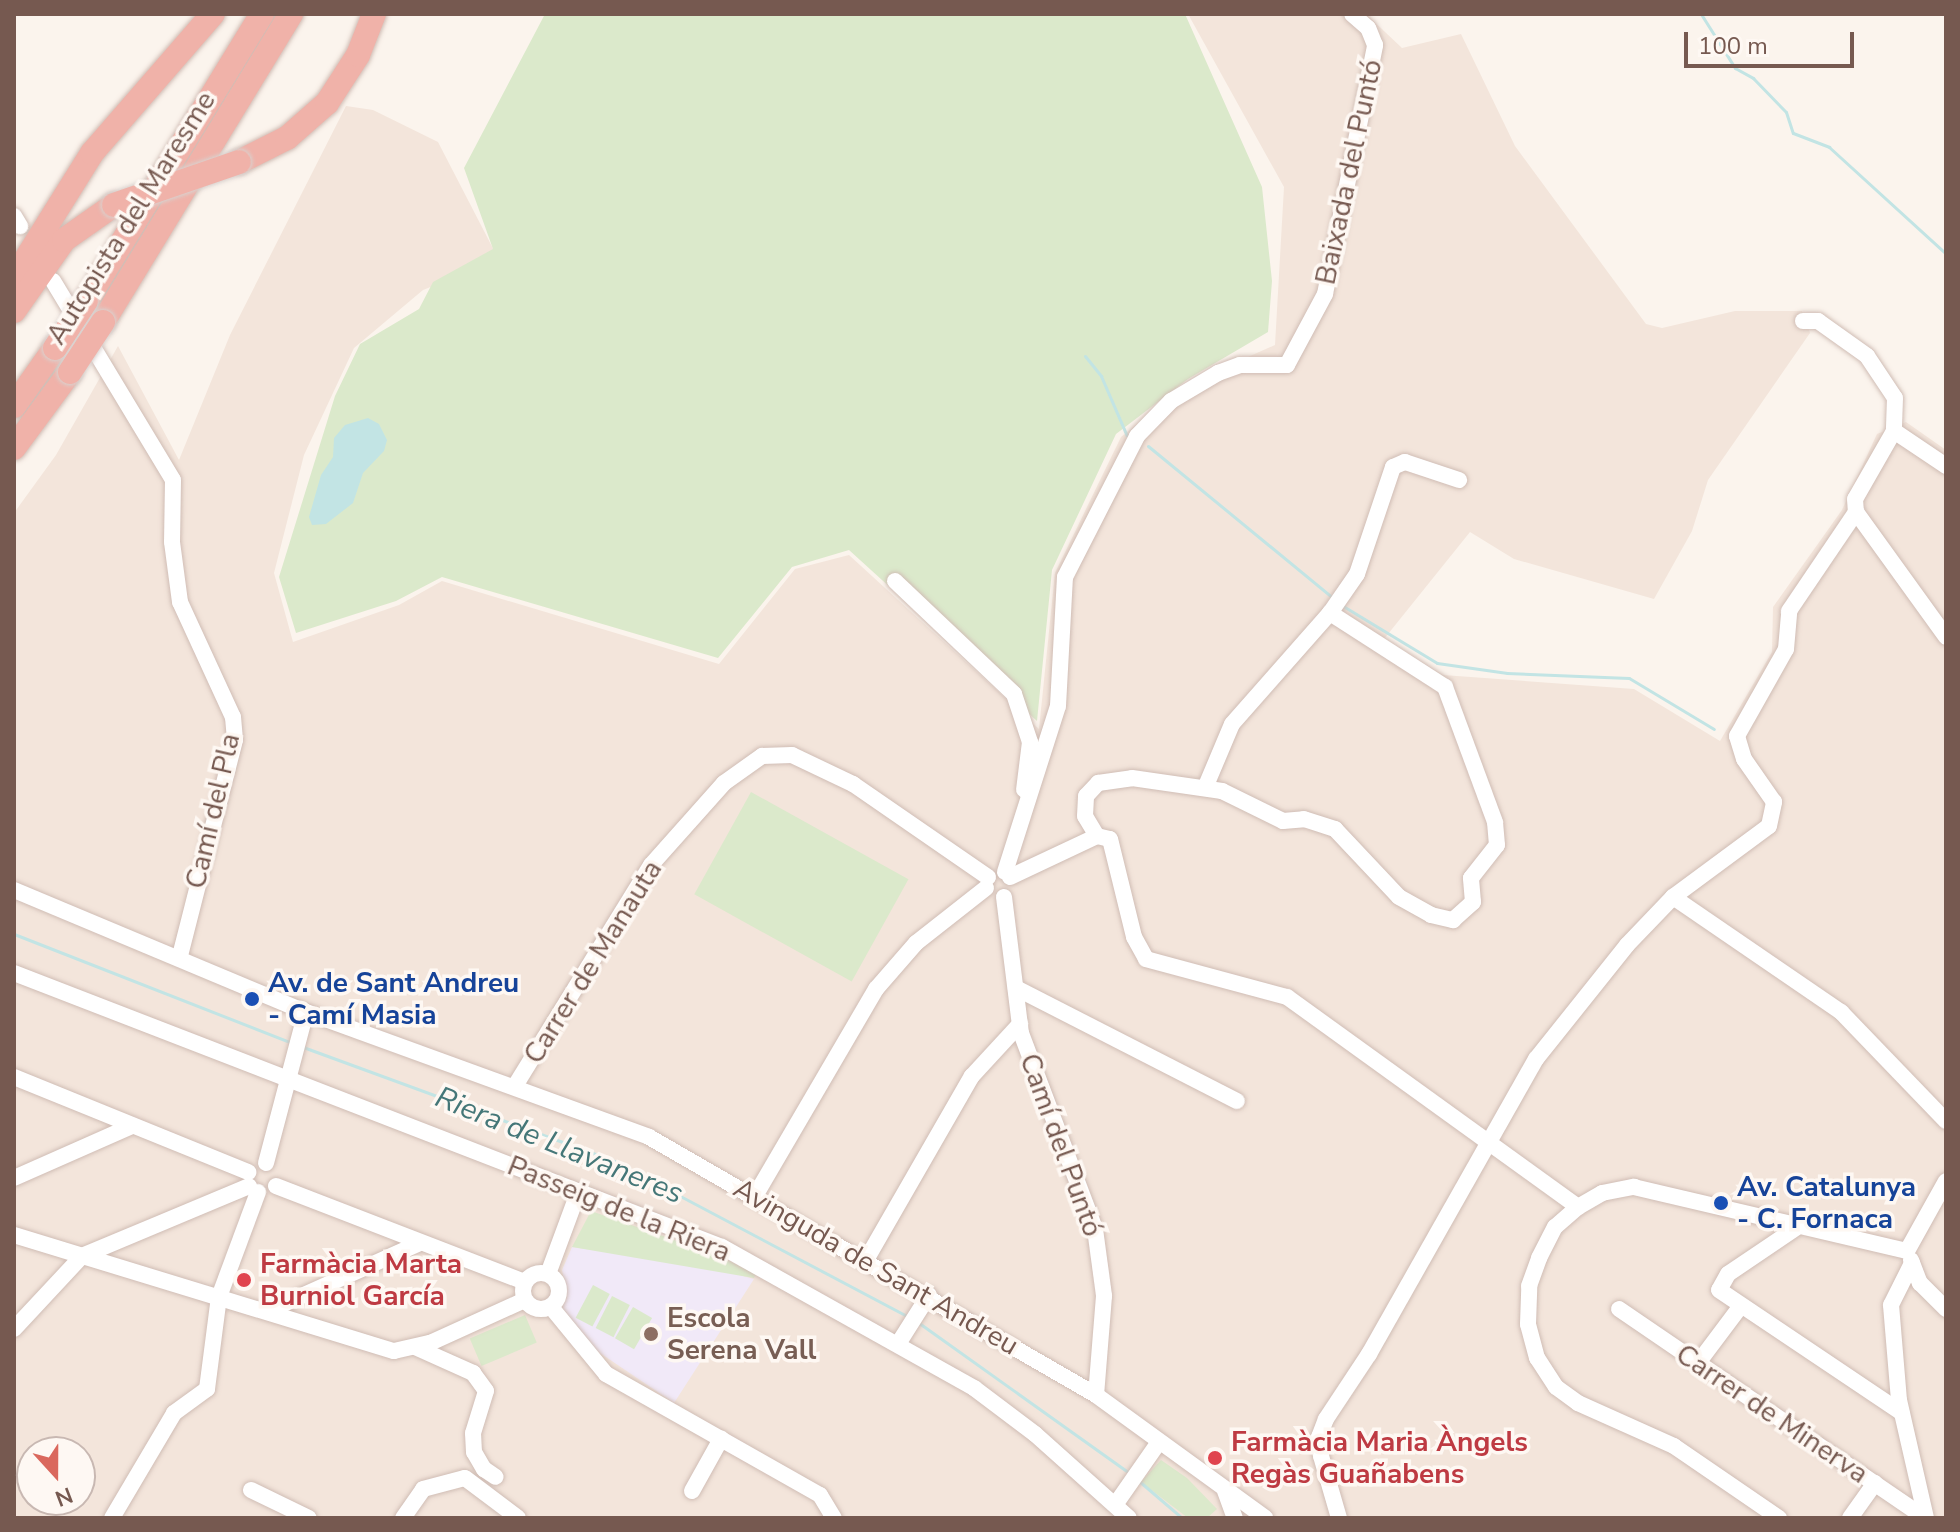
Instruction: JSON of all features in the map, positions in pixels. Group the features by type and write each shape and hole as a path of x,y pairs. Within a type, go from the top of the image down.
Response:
{"highway":[{"path":"14,278 101,141 213,14"},
{"name":"Autopista del Maresme","path":"14,406 86,301 262,14"},
{"name":"Autopista del Maresme","path":"14,448 103,322 291,14"},
{"path":"14,311 64,240 114,205 239,162 287,138 327,103 358,55 374,14"}],"street":[{"name":"Baixada del Puntó","path":"1004,897 1022,808 1058,706 1065,577 1137,436 1171,401 1218,373 1240,365 1287,365 1325,294 1375,45 1368,28 1352,14"},
{"name":"Camí del Pla","path":"53,281 173,480 172,542 180,602 233,717 235,740 180,955"},
{"path":"1803,321 1818,321 1880,370 1895,398 1894,431 1855,499 1856,512 1946,637"},
{"path":"1894,431 1946,466"},
{"path":"1205,788 1232,724 1330,613 1363,564 1393,467 1405,462 1459,480"},
{"path":"1339,1518 1321,1456 1319,1437 1326,1419 1369,1354 1488,1138 1536,1059 1627,945 1673,897 1769,826 1774,802 1744,759 1737,736 1786,649 1789,611 1856,512"},
{"path":"895,581 1014,694 1030,742 1022,808"},
{"path":"1097,836 1085,816 1086,796 1098,783 1132,778 1205,788 1247,801 1283,821 1304,819 1335,829 1399,897 1431,915 1453,920 1473,902 1471,878 1497,845 1495,822 1445,687 1330,613"},
{"name":"Carrer de Manauta","path":"515,1086 651,865 724,783 762,756 792,755 853,784 1004,897"},
{"path":"755,1196 876,989 916,943 987,883 1097,836 1110,839 1117,850 1134,937 1146,959 1287,997 1488,1138 1578,1207"},
{"name":"Avinguda de Sant Andreu","path":"14,890 180,955 306,1012 649,1137 929,1295 1096,1395 1265,1518"},
{"name":"Camí del Puntó","path":"1004,897 1020,1024 1042,1099 1095,1229 1104,1296 1096,1395"},
{"path":"1673,897 1841,1012 1946,1121"},
{"name":"Passeig de la Riera","path":"14,973 722,1247 974,1388 1035,1434 1129,1518"},
{"path":"1016,988 1237,1101"},
{"path":"112,1518 174,1413 207,1389 219,1297 252,1183 266,1163 306,1012"},
{"path":"866,1260 972,1076 1020,1024"},
{"path":"14,1077 132,1126 252,1183 276,1186 418,1244 525,1282"},
{"path":"14,1178 132,1126"},
{"path":"266,1163 276,1170 276,1186"},
{"path":"1926,1518 1902,1413 1891,1305 1946,1181"},
{"path":"14,1329 82,1256 252,1183"},
{"path":"1779,1518 1674,1446 1578,1403 1556,1387 1537,1358 1528,1324 1529,1286 1555,1227 1578,1207 1602,1193 1634,1187 1910,1257"},
{"path":"548,1274 578,1193"},
{"path":"1796,1228 1718,1284 1740,1307 1902,1413"},
{"path":"14,1235 394,1351 415,1347 525,1300"},
{"path":"268,1311 418,1244"},
{"path":"1910,1257 1920,1283 1946,1309"},
{"path":"525,1282 536,1273 548,1274 560,1289 551,1307"},
{"path":"525,1282 525,1300 535,1309 551,1307"},
{"path":"898,1344 929,1295"},
{"path":"551,1307 606,1374 820,1495 834,1518"},
{"path":"1698,1363 1740,1307"},
{"name":"Carrer de Minerva","path":"1619,1309 1926,1518"},
{"path":"415,1347 473,1373 486,1391 473,1433 474,1452 484,1469 496,1477"},
{"path":"692,1491 721,1439"},
{"path":"1115,1505 1159,1442"},
{"path":"403,1518 423,1489 465,1478 518,1518"},
{"path":"1850,1518 1875,1483"},
{"path":"251,1490 309,1518"},
{"path":"1224,1490 1235,1518"}],"shaded area":[{"path":"1188,14 1366,14 1402,48 1461,34 1515,146 1646,324 1662,328 1735,311 1802,311 1810,333 1708,480 1692,531 1654,599 1514,559 1470,532 1384,639 1443,675 1634,689 1720,741 1772,652 1773,607 1842,510 1877,434 1906,422 1946,450 1946,1518 14,1518 14,513 56,455 118,346 179,460 230,335 346,106 373,110 438,142 499,260 423,290 354,348 304,455 274,573 293,642 399,605 442,581 719,664 795,569 849,555 1039,729 1055,573 1121,437 1185,385 1275,345 1284,187"},
{"name":"Escola Serena Vall","path":"572,1247 709,1267 754,1279 674,1403 597,1351 562,1308 567,1297 562,1270"}],"green space":[{"path":"545,14 1185,14 1262,187 1272,281 1268,332 1188,379 1116,434 1052,570 1037,721 849,550 792,567 718,658 442,577 396,601 296,633 279,577 335,396 360,344 419,309 433,282 493,249 464,168"},
{"path":"751,792 908,879 852,982 694,894"},
{"path":"591,1211 715,1254 756,1274 754,1278 572,1247"},
{"path":"593,1285 610,1294 592,1327 576,1318"},
{"path":"612,1296 630,1305 613,1337 596,1328"},
{"path":"633,1307 652,1318 634,1349 615,1338"},
{"path":"525,1315 537,1343 481,1366 470,1338"},
{"path":"1161,1460 1187,1478 1217,1509 1207,1518 1188,1518 1141,1482"}],"water":[{"path":"368,418 379,424 387,440 384,451 363,473 353,503 326,524 312,525 309,517 321,475 333,457 334,438 345,425"}],"waterway":[{"path":"1701,14 1735,68 1753,78 1786,112 1793,133 1829,147 1946,254"},
{"path":"1085,356 1101,376 1127,436"},
{"path":"1148,446 1332,597"},
{"path":"1343,606 1437,663 1507,673 1629,678 1714,729"},
{"name":"Riera de Llavaneres","path":"14,934 292,1043"},
{"name":"Riera de Llavaneres","path":"303,1047 614,1161 909,1317"},
{"name":"Riera de Llavaneres","path":"919,1323 1131,1474"},
{"name":"Riera de Llavaneres","path":"1139,1481 1182,1518"}],"place":[{"name":"Av. de Sant Andreu - Camí Masia","path":"252,999"},
{"name":"Av. Catalunya - C. Fornaca","path":"1721,1203"},
{"name":"Farmàcia Marta Burniol García","path":"244,1280"},
{"name":"Escola Serena Vall","path":"651,1334"},
{"name":"Farmàcia Maria Àngels Regàs Guañabens","path":"1215,1458"}]}
